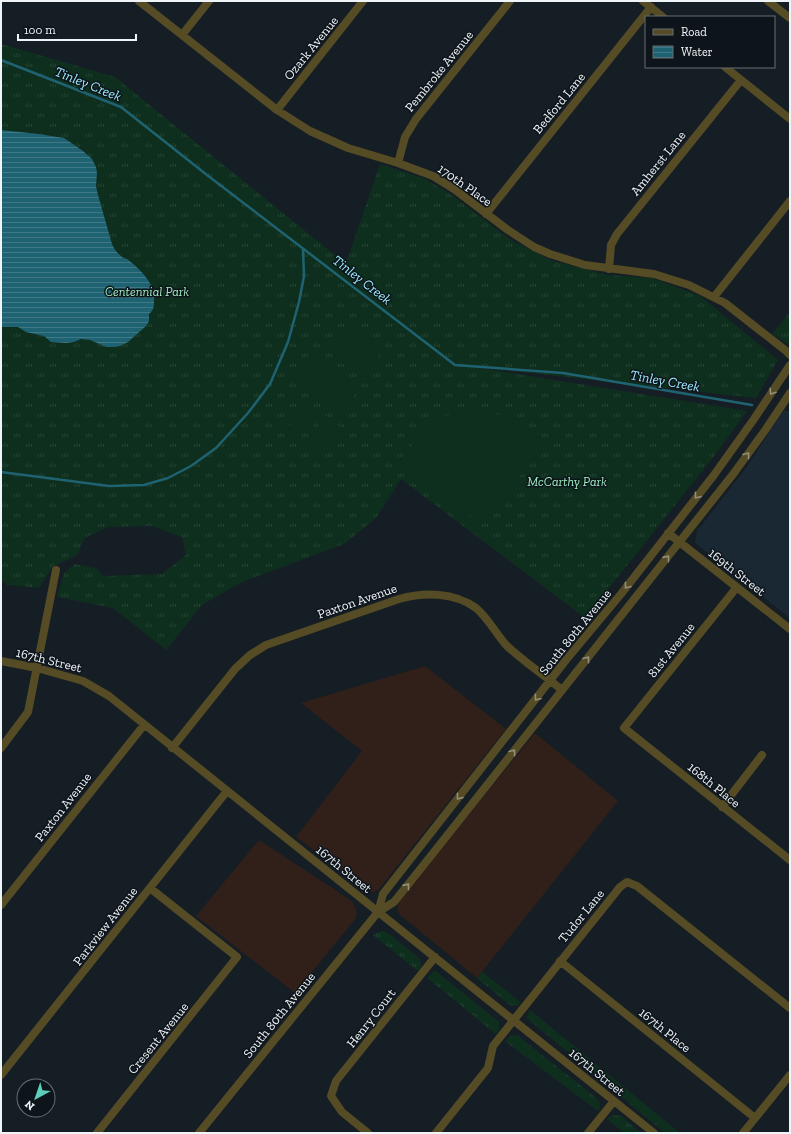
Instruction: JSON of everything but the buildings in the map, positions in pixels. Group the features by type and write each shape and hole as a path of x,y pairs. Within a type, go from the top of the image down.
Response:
{"street":[{"name":"170th Place","path":"139,1 276,110 310,131 348,148 398,163 433,176 454,189 519,238 550,254 585,265 654,274 689,285 725,303 742,315 790,356"},
{"path":"182,35 209,1"},
{"name":"Ozark Avenue","path":"276,110 363,1"},
{"name":"Pembroke Avenue","path":"398,163 406,137 416,119 510,1"},
{"path":"643,1 662,16"},
{"path":"768,1 790,18"},
{"name":"Bedford Lane","path":"486,214 651,7"},
{"path":"726,68 790,119"},
{"name":"Amherst Lane","path":"609,269 611,245 617,234 741,80"},
{"path":"714,297 790,201"},
{"name":"South 80th Avenue","path":"378,912 383,894 721,465 790,366"},
{"name":"South 80th Avenue","path":"200,1133 378,912 394,902 680,542 766,429 790,393"},
{"name":"169th Street","path":"668,533 790,629"},
{"path":"1,748 28,712 56,570"},
{"name":"81st Avenue","path":"624,728 737,587"},
{"name":"Paxton Avenue","path":"172,748 235,669 250,655 266,645 414,594 429,594 453,598 476,608 488,620 508,647 562,690"},
{"name":"167th Street","path":"1,661 37,668 83,681 109,696 654,1133"},
{"name":"Paxton Avenue","path":"1,905 144,725"},
{"name":"168th Place","path":"624,728 790,860"},
{"path":"722,807 762,755"},
{"name":"Parkview Avenue","path":"1,1075 227,791"},
{"name":"Tudor Lane","path":"436,1133 488,1068 493,1046 620,887 627,882 637,886 790,1008"},
{"name":"Cresent Avenue","path":"97,1133 237,958 150,888"},
{"name":"Henry Court","path":"368,1133 342,1112 331,1096 336,1081 434,957"},
{"name":"167th Place","path":"560,961 755,1118"},
{"path":"743,1133 790,1075"},
{"path":"588,1133 614,1101"}],"shaded area":[{"path":"784,410 790,412 790,618 695,543 697,531 746,468"},
{"path":"425,666 506,729 379,889 374,892 368,891 296,837 362,751 301,703"},
{"path":"535,733 618,801 477,978 399,914 397,908 404,894"},
{"path":"259,840 352,901 357,913 356,918 295,993 196,916"}],"green space":[{"path":"1,44 115,77 346,264 380,164 423,178 449,193 511,240 550,260 608,275 652,278 700,296 778,360 756,398 468,366 747,411 715,455 585,618 401,479 376,518 344,544 242,582 202,605 166,650 113,608 57,597 64,573 75,564 96,568 103,576 162,574 186,555 182,537 152,526 107,527 85,538 76,556 53,566 39,588 8,585 1,580"},
{"path":"790,312 790,344 772,334"},
{"path":"349,321 383,350 362,377 327,350"},
{"path":"314,355 359,389 339,415 294,381"},
{"path":"306,407 314,414 297,434 289,427"},
{"path":"481,409 515,420 547,443 481,524 400,460 415,441 433,423 455,411"},
{"path":"326,416 340,427 317,455 304,444"},
{"path":"383,931 388,933 420,959 421,966 418,971 373,935"},
{"path":"434,971 498,1021 499,1028 496,1034 427,978"},
{"path":"482,972 520,1002 518,1006 510,1005 477,978"},
{"path":"530,1010 680,1133 665,1133 529,1020 527,1017"},
{"path":"510,1036 518,1036 595,1097 600,1104 598,1111 505,1041"},
{"path":"613,1115 621,1116 641,1133 625,1133 607,1119"}],"water":[{"path":"1,130 64,138 92,159 97,173 96,186 98,195 113,246 122,257 127,259 142,272 149,282 154,294 154,306 149,314 149,321 146,326 128,342 120,346 106,347 90,340 81,339 66,343 51,342 44,336 26,332 18,327 1,327"}],"waterway":[{"name":"Tinley Creek","path":"1,60 121,107 207,175 455,365 563,373 752,405"},
{"path":"1,472 109,486 144,485 168,478 191,466 216,448 248,413 270,384 288,342 299,302 304,276 303,250"}],"park label":[{"name":"Centennial Park","path":"147,291"},
{"name":"McCarthy Park","path":"567,481"}]}
